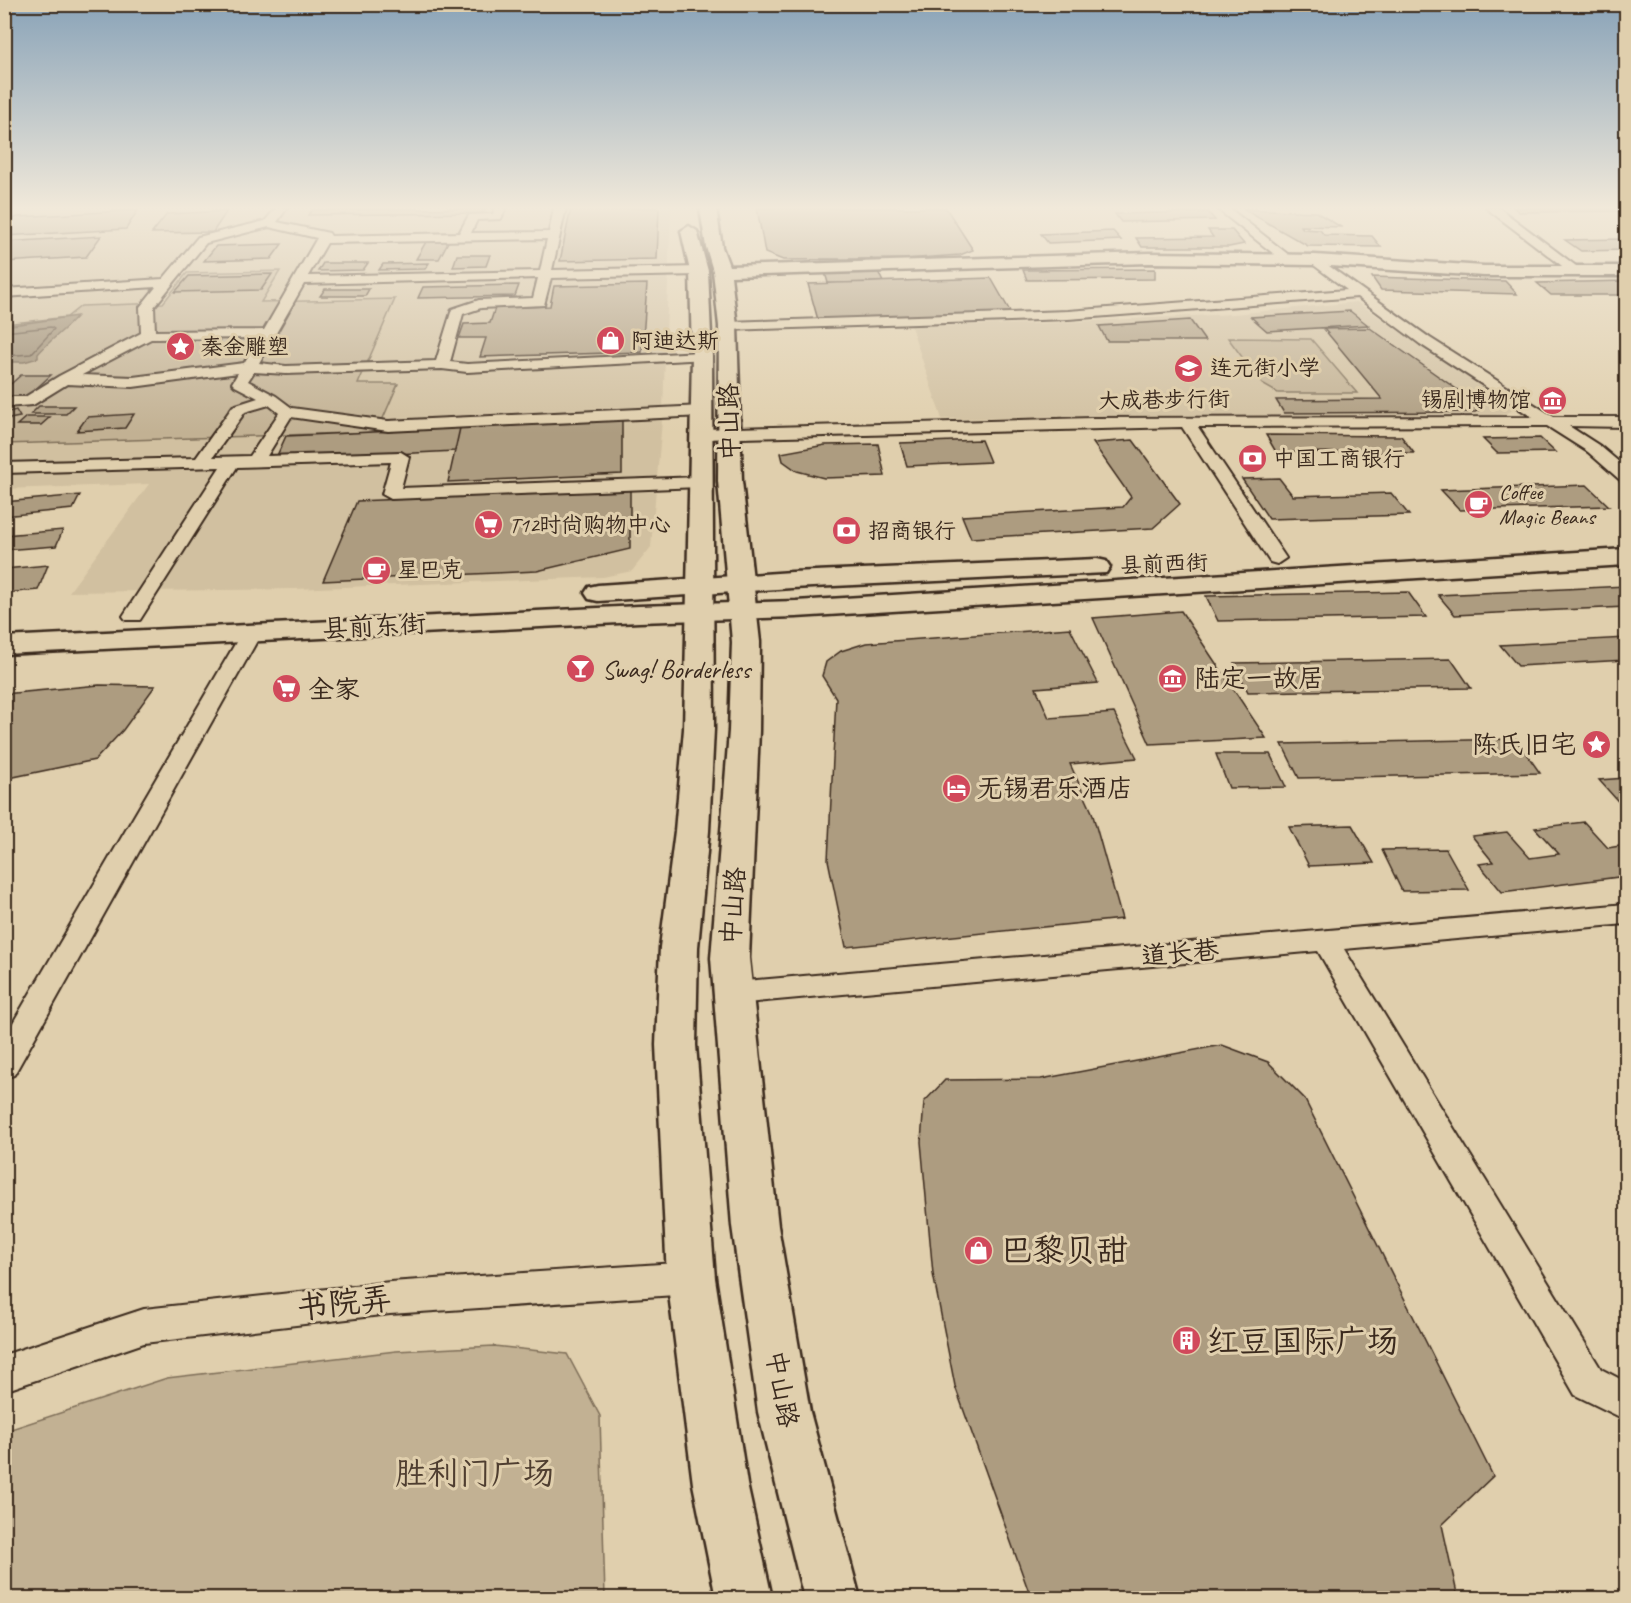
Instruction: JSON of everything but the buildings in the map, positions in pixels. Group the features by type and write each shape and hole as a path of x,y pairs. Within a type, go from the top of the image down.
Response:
{"main road":[{"name":"中山路","path":"710,283 702,356 712,426 730,481 746,642 744,730 730,958 755,1226 784,1413 832,1599"},
{"name":"中山路","path":"715,283 728,326 712,426 700,482 699,729 692,831 679,947 676,1045 691,1278 720,1484 744,1599"},
{"name":"县前西街","path":"742,597 1277,558 1581,540 1626,541"},
{"name":"县前西街","path":"742,597 1626,558"},
{"name":"县前东街","path":"4,626 133,616 742,597"},
{"name":"县前东街","path":"4,646 252,632 700,599"}],"street":[{"path":"4,293 165,283"},
{"path":"148,335 147,307 165,283"},
{"path":"255,462 287,412 271,399 240,383 296,283"},
{"path":"442,365 457,312 479,304 539,302 545,283"},
{"path":"1345,283 1425,341 1594,449 1626,476"},
{"path":"728,326 1068,315 1358,293"},
{"path":"4,402 28,402 63,380 148,335 268,334"},
{"path":"63,380 132,382 250,367 286,370 442,365 467,368 702,356"},
{"path":"201,462 239,409 271,399"},
{"name":"大成巷步行街","path":"287,412 388,426 712,426 1372,420 1626,422"},
{"path":"1187,422 1277,558"},
{"path":"4,468 402,457 391,494 700,482"},
{"path":"133,616 232,462"},
{"path":"4,1066 252,632"},
{"name":"道长巷","path":"734,993 1626,914"},
{"path":"1325,940 1588,1382 1626,1402"},
{"name":"书院弄","path":"4,1373 144,1326 390,1298 691,1278"}],"shaded area":[{"path":"5,283 236,283 163,303 81,306 67,317 5,324"},
{"path":"272,283 668,283 663,409 651,547 632,571 603,577 294,589 69,592 149,484 5,489 5,444 377,432 358,384 394,299 260,302"},
{"name":"连元街小学","path":"1357,302 1515,410 1497,416 1189,415 942,419 911,326 1026,324 1234,314"}],"green space":[{"path":"179,283 273,283 261,302 395,299 358,384 398,384 377,432 5,444 5,324 67,317 81,306 163,303"},
{"path":"1228,338 1311,339 1357,393 1278,393 1262,384"},
{"name":"胜利门广场","path":"494,1346 567,1354 600,1416 605,1598 5,1598 5,1431 167,1378 396,1351"}],"water":[{"path":"77,316 38,354 38,358 24,362 5,362 5,326"}],"place":[{"name":"阿迪达斯","path":"610,341"},
{"name":"秦金雕塑","path":"180,347"},
{"name":"连元街小学","path":"1189,368"},
{"name":"锡剧博物馆","path":"1552,400"},
{"name":"中国工商银行","path":"1252,459"},
{"name":"Coffee Magic Beans","path":"1478,505"},
{"name":"T12时尚购物中心","path":"488,525"},
{"name":"招商银行","path":"847,531"},
{"name":"星巴克","path":"376,570"},
{"name":"Swag! Borderless","path":"581,669"},
{"name":"陆定一故居","path":"1173,678"},
{"name":"全家","path":"287,689"},
{"name":"陈氏旧宅","path":"1597,744"},
{"name":"无锡君乐酒店","path":"956,788"},
{"name":"巴黎贝甜","path":"979,1250"},
{"name":"红豆国际广场","path":"1186,1341"}]}
